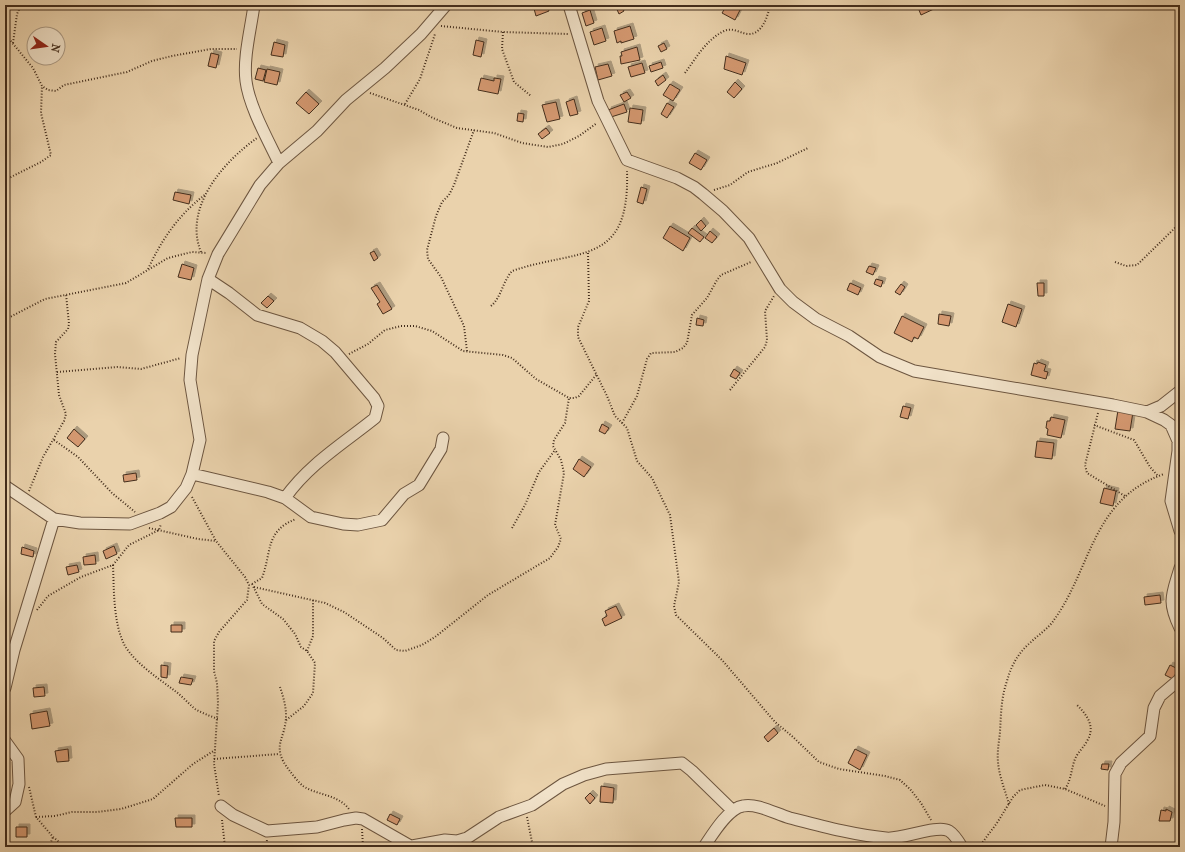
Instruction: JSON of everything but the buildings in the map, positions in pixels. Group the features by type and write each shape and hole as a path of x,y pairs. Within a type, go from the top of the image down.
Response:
{"street":[{"path":"254,5 246,80 264,132 279,163"},
{"path":"5,486 54,519 98,524 130,524 160,513 171,506 186,488 192,474 200,440 190,380 192,355 208,279 218,254 260,185 279,163 317,131 346,100 385,68 433,25 446,5"},
{"path":"569,5 605,117 627,160 677,178 694,187 703,194 723,211 749,238 780,289 816,319 849,336 880,358 901,367 926,374 1101,403 1147,412 1164,420 1171,425 1175,433 1178,451 1171,501 1180,531"},
{"path":"208,279 257,315 300,328 322,341 340,358 374,398 378,406 375,418 320,460 297,480 284,498"},
{"path":"1147,412 1161,406 1180,391"},
{"path":"192,474 268,492 284,498 311,517 342,524 358,525 382,520 404,494 420,485 441,449 443,438"},
{"path":"5,688 14,650 54,519"},
{"path":"1180,568 1171,598 1171,609 1180,628"},
{"path":"1111,847 1113,785 1118,768 1130,754 1150,736 1156,702 1168,688 1180,679"},
{"path":"5,741 18,759 19,774 19,784 15,802 5,811"},
{"path":"221,806 246,822 267,831 317,827 356,818 370,822 412,847 434,842 462,840 499,817 526,808 563,784 584,775 606,769 682,763 732,810"},
{"path":"704,847 732,810 743,805 757,807 832,829 886,838 905,837 935,830 948,831 962,847"},
{"path":"391,835 394,847"}],"path":[{"path":"13,43 17,14 21,5"},
{"path":"685,73 709,40 731,29 747,34 755,33 759,30 768,13 770,5"},
{"path":"405,104 426,64 433,25 503,32 578,35"},
{"path":"503,32 502,49 514,82 531,96"},
{"path":"5,34 33,68 42,86 48,90 56,91 64,85 127,72 152,61 172,56 211,49 248,50"},
{"path":"5,180 41,162 51,155 40,113 42,86"},
{"path":"359,89 405,104 457,128 494,133 522,143 548,147 563,144 579,136 605,117"},
{"path":"467,351 464,326 441,277 428,259 428,250 436,216 442,202 454,185 474,130"},
{"path":"201,252 196,239 196,226 210,185 240,150 264,132"},
{"path":"703,194 730,185 748,172 777,163 808,148"},
{"path":"491,306 496,302 504,283 512,271 588,253 602,245 613,234 621,223 625,213 627,160"},
{"path":"148,269 164,238 177,221 188,207 207,193"},
{"path":"1115,262 1126,266 1137,265 1180,223"},
{"path":"5,317 10,317 45,299 126,283 168,258 192,252 218,254"},
{"path":"588,253 589,301 578,327 578,337 597,374 615,416 628,428 637,461 652,478 670,514 679,582 674,606 676,615 722,660 775,722 819,762 839,769 885,776 900,780 922,803 935,830"},
{"path":"622,423 637,396 647,359 651,353 675,352 683,348 687,343 692,315 707,298 716,280 721,276 761,257"},
{"path":"730,390 765,348 766,311 768,304 780,289"},
{"path":"26,500 43,457 54,440 66,414 60,395 55,354 56,342 68,329 69,324 66,294"},
{"path":"340,358 368,344 385,330 401,326 415,326 432,331 467,351 503,355 512,358 536,379 569,398 579,396 597,374"},
{"path":"57,372 110,368 141,368 192,355"},
{"path":"186,488 216,541 251,585 254,587 325,603 344,612 383,638 396,650 405,651 422,645 435,637 488,595 550,558 558,547 560,539 555,525 564,473 561,460 553,446 554,440 565,423 569,398"},
{"path":"1101,403 1094,425 1085,465 1087,473 1125,496"},
{"path":"1094,425 1134,440 1150,467 1158,476"},
{"path":"54,440 78,457 112,493 144,519"},
{"path":"512,528 539,472 555,450"},
{"path":"1009,804 998,763 997,748 1001,706 1006,682 1014,662 1028,644 1047,629 1054,620 1068,597 1098,532 1109,515 1125,496 1158,476 1174,471"},
{"path":"33,616 48,596 62,586 113,564 129,545 159,530 162,519 160,513"},
{"path":"225,847 214,759 218,719 217,684 214,671 214,641 219,632 247,600 251,585 262,578 266,568 271,542 279,528 297,519 311,517"},
{"path":"130,524 198,539 216,541"},
{"path":"113,564 114,594 119,627 126,646 140,663 184,700 197,710 218,719"},
{"path":"254,587 262,604 284,619 295,634 301,647 307,651 315,663 313,693 304,706 285,721"},
{"path":"307,651 313,636 313,600"},
{"path":"280,688 286,716 279,754 281,760 301,785 320,794 333,796 343,802 356,818 362,829 363,847"},
{"path":"1065,789 1072,776 1075,758 1088,741 1091,729 1088,718 1077,705"},
{"path":"36,817 55,816 72,812 97,812 121,809 153,799 193,764 215,749"},
{"path":"214,759 244,758 279,754"},
{"path":"19,774 28,784 36,817 53,837 65,847"},
{"path":"979,847 1020,790 1044,785 1065,789 1113,810"},
{"path":"526,808 533,847"},
{"path":"49,847 53,837"}]}
